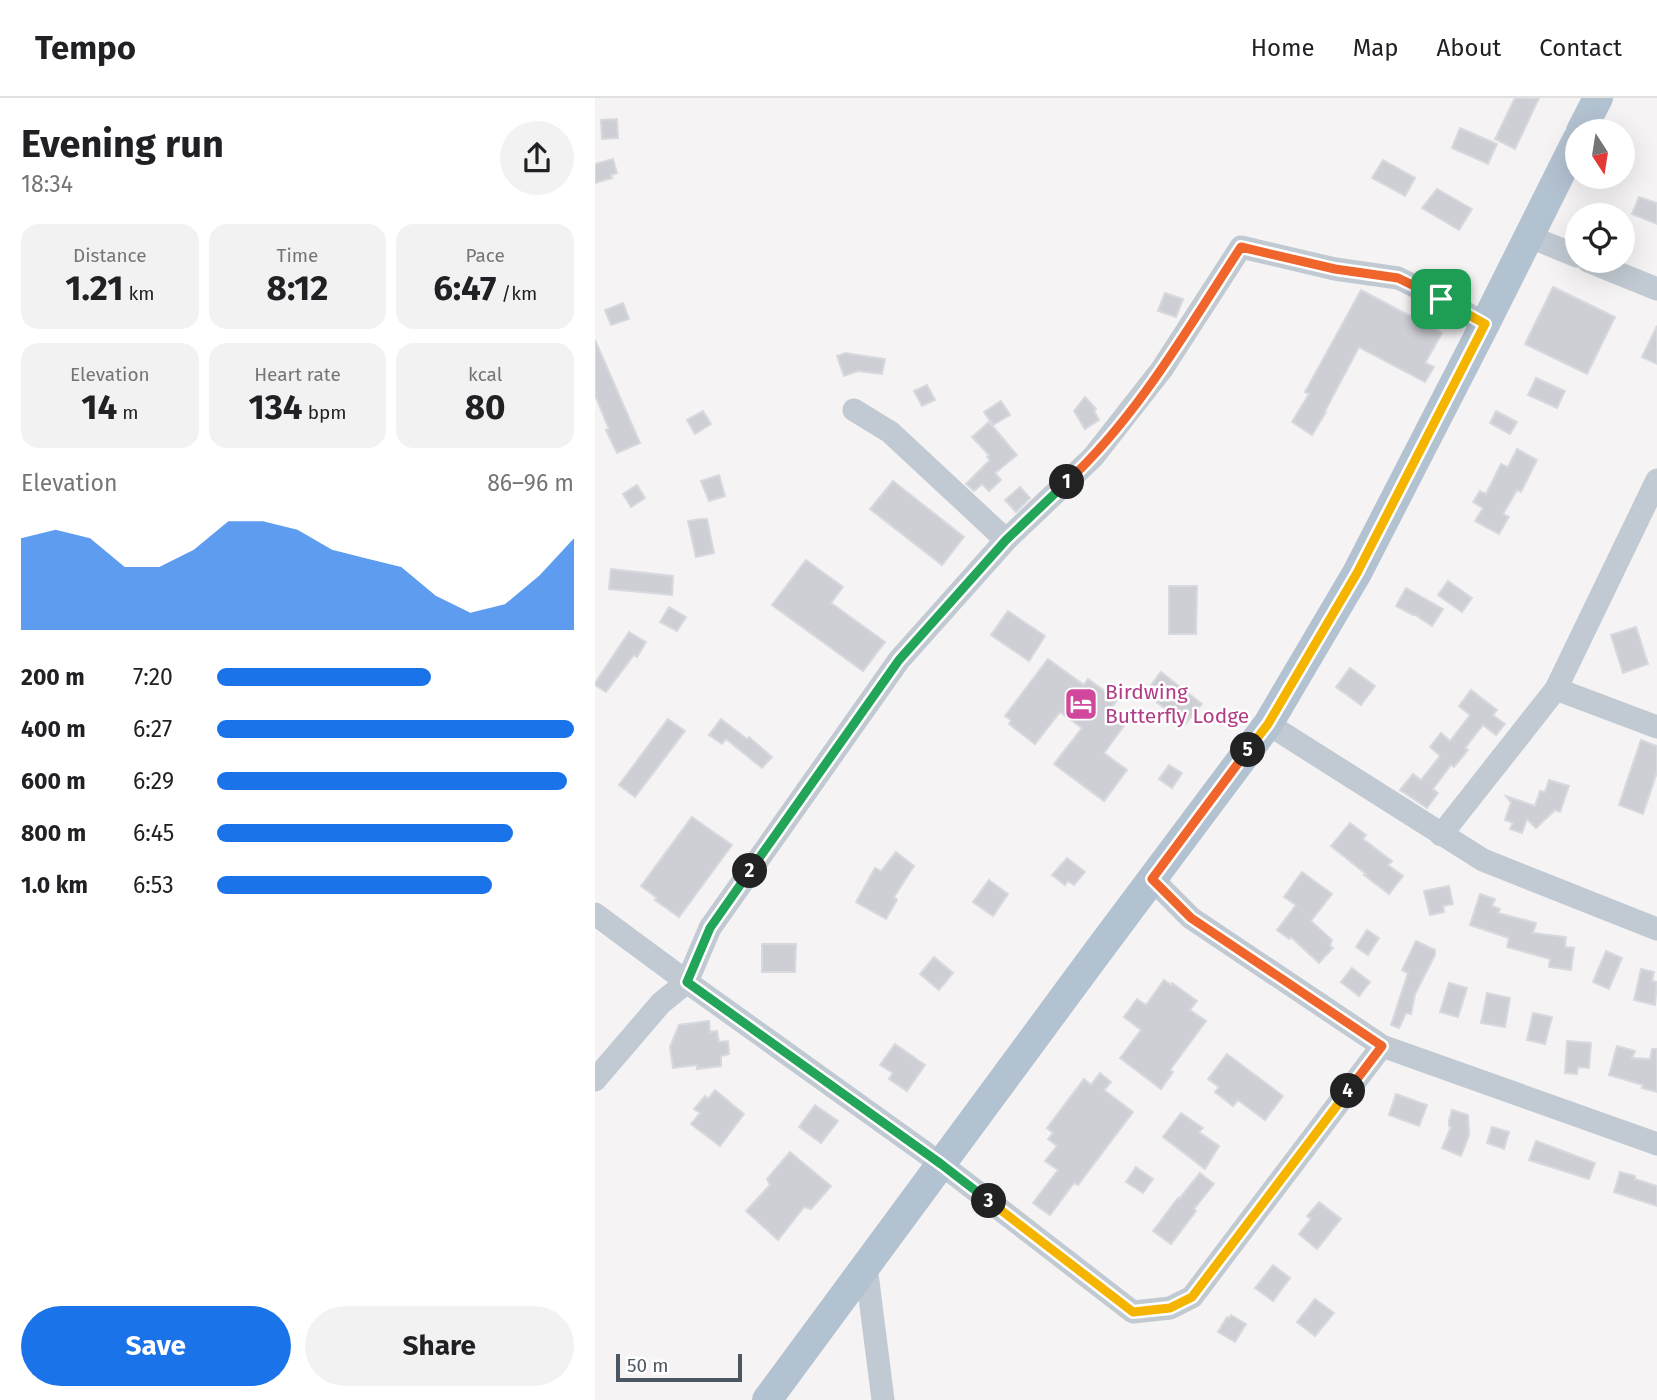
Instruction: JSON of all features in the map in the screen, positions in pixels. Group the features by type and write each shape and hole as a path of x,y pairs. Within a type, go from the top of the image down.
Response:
{"main road":[{"path":"1587,119 1598,98"},
{"path":"767,1400 1268,724 1357,573 1565,164"}],"street":[{"path":"1528,236 1565,251"},
{"path":"595,1080 661,1003 687,982 710,928 899,660 1006,540 1093,457 1162,369 1241,247 1335,269 1398,278 1485,324"},
{"path":"1618,273 1657,289"},
{"path":"854,410 890,432 1006,540"},
{"path":"1441,835 1556,689 1650,512 1657,480"},
{"path":"1556,689 1657,727"},
{"path":"1268,724 1483,860 1657,929"},
{"path":"1152,879 1191,918 1382,1046 1657,1144"},
{"path":"595,914 941,1164 1133,1312 1170,1308 1192,1297 1382,1046"},
{"path":"866,1266 883,1400"}],"building":[{"path":"1515,98 1539,98 1515,149 1495,139"},
{"path":"617,119 618,138 602,139 601,120"},
{"path":"1460,128 1497,144 1488,164 1452,148"},
{"path":"613,159 617,173 611,175 612,178 595,183 595,164"},
{"path":"1383,160 1415,178 1405,196 1372,178"},
{"path":"1437,189 1472,209 1459,230 1422,208"},
{"path":"1639,197 1657,203 1657,224 1635,215"},
{"path":"1553,287 1615,317 1587,374 1525,344"},
{"path":"1361,290 1442,333 1425,363 1434,367 1425,382 1359,347 1312,435 1292,422 1309,394 1305,392"},
{"path":"1165,293 1183,299 1176,317 1158,311"},
{"path":"623,303 629,319 611,325 605,310"},
{"path":"1657,326 1657,364 1642,357"},
{"path":"595,340 640,443 617,453 606,430 609,429 595,395"},
{"path":"845,353 885,359 882,374 858,371 844,376 837,356"},
{"path":"1536,378 1565,391 1557,408 1528,395"},
{"path":"927,385 935,400 922,406 914,391"},
{"path":"1085,397 1096,409 1094,411 1099,420 1085,429 1074,411"},
{"path":"1001,401 1010,415 993,425 984,412"},
{"path":"703,411 711,424 695,434 687,420"},
{"path":"1496,411 1517,422 1510,434 1490,423"},
{"path":"989,422 1017,455 995,473 1001,480 989,491 982,484 974,491 966,484 990,460 987,457 989,455 972,437"},
{"path":"1517,449 1537,460 1521,492 1517,490 1503,514 1509,517 1499,534 1475,521 1483,508 1473,502 1480,491 1486,494 1501,464 1508,467"},
{"path":"719,475 725,496 709,501 701,481"},
{"path":"893,481 964,537 942,565 870,509"},
{"path":"637,485 645,498 631,507 623,494"},
{"path":"1020,487 1030,498 1016,512 1005,500"},
{"path":"707,519 714,553 696,557 688,521"},
{"path":"806,560 843,587 831,603 885,642 863,671 772,605"},
{"path":"611,569 673,576 672,595 609,589"},
{"path":"1448,581 1472,598 1462,612 1438,595"},
{"path":"1169,586 1197,586 1196,634 1169,634"},
{"path":"1406,588 1443,609 1432,626 1396,606"},
{"path":"669,607 686,617 677,631 660,622"},
{"path":"1008,611 1045,636 1029,661 991,635"},
{"path":"1636,627 1648,664 1623,673 1611,635"},
{"path":"629,632 646,642 637,657 634,655 606,692 595,683"},
{"path":"1048,659 1084,685 1088,679 1117,700 1112,707 1129,719 1104,753 1127,770 1104,801 1054,764 1082,728 1060,712 1035,744 1009,724 1011,720 1005,716"},
{"path":"1350,668 1375,686 1361,705 1336,687"},
{"path":"1161,672 1202,704 1185,724 1145,693"},
{"path":"1471,690 1497,710 1493,715 1505,724 1496,735 1483,725 1465,748 1468,750 1454,767 1451,765 1433,789 1438,793 1427,808 1400,790 1413,774 1421,780 1440,756 1430,747 1441,733 1450,741 1470,715 1459,706"},
{"path":"668,719 685,731 635,797 619,785"},
{"path":"721,719 747,739 749,737 772,757 762,768 726,739 722,744 709,735"},
{"path":"1641,740 1657,746 1657,772 1643,814 1619,805"},
{"path":"1169,765 1182,773 1172,788 1159,779"},
{"path":"1549,780 1569,786 1560,812 1555,810 1536,828 1527,819 1522,833 1510,829 1513,823 1505,820 1511,802 1506,796 1535,806 1540,791 1545,792"},
{"path":"692,817 732,845 679,917 641,886"},
{"path":"1350,823 1366,835 1363,839 1392,861 1388,865 1403,876 1389,894 1331,846"},
{"path":"896,852 914,866 894,897 897,900 886,919 856,902 875,868 881,871"},
{"path":"1067,858 1085,872 1074,885 1068,881 1065,885 1052,875"},
{"path":"1302,872 1332,894 1311,921 1332,940 1330,946 1333,948 1319,963 1291,937 1289,939 1277,930 1296,905 1284,897"},
{"path":"989,880 1008,894 993,916 973,902"},
{"path":"1449,886 1453,904 1443,906 1444,912 1430,915 1424,891"},
{"path":"1480,894 1495,899 1492,906 1500,909 1498,913 1536,923 1533,933 1566,937 1565,947 1574,948 1571,970 1549,967 1550,959 1507,947 1509,938 1470,925"},
{"path":"1367,930 1379,938 1368,955 1356,947"},
{"path":"1416,941 1435,950 1435,955 1415,994 1411,1014 1406,1013 1399,1028 1391,1025 1408,973 1402,970"},
{"path":"762,944 796,944 795,972 762,972"},
{"path":"1606,951 1622,958 1609,989 1593,982"},
{"path":"934,957 953,973 939,990 920,974"},
{"path":"1352,968 1370,982 1359,996 1341,982"},
{"path":"1641,969 1654,972 1652,981 1657,982 1655,1005 1634,1000"},
{"path":"1164,980 1197,1001 1190,1010 1206,1021 1170,1070 1173,1072 1161,1089 1120,1058 1141,1030 1124,1017 1137,999 1146,1005"},
{"path":"1449,983 1467,988 1458,1017 1440,1012"},
{"path":"1487,993 1510,998 1505,1027 1481,1023"},
{"path":"1533,1013 1552,1017 1545,1044 1527,1040"},
{"path":"709,1021 710,1032 717,1031 719,1042 728,1041 729,1054 721,1056 721,1066 673,1068 670,1047 679,1025"},
{"path":"1567,1041 1591,1043 1589,1068 1578,1067 1577,1074 1565,1073"},
{"path":"895,1044 925,1065 907,1091 889,1079 893,1073 880,1065"},
{"path":"1617,1046 1635,1051 1632,1058 1650,1059 1652,1049 1657,1049 1657,1092 1609,1075"},
{"path":"1227,1054 1283,1096 1265,1120 1238,1100 1233,1106 1215,1092 1219,1087 1208,1079"},
{"path":"1100,1073 1111,1082 1104,1090 1133,1112 1078,1185 1074,1183 1050,1215 1033,1203 1058,1170 1045,1161 1057,1146 1048,1139 1053,1133 1047,1128 1084,1079 1091,1085"},
{"path":"715,1090 744,1114 720,1146 691,1124 700,1113 694,1109 705,1096 708,1099"},
{"path":"1396,1094 1427,1105 1419,1126 1389,1115"},
{"path":"815,1105 838,1121 821,1143 799,1127"},
{"path":"1452,1110 1468,1115 1469,1135 1461,1156 1442,1148 1451,1127 1449,1121"},
{"path":"1181,1113 1203,1128 1199,1132 1219,1146 1205,1169 1163,1137"},
{"path":"1492,1127 1509,1132 1504,1149 1487,1143"},
{"path":"1536,1141 1595,1163 1589,1179 1529,1160"},
{"path":"790,1152 831,1186 811,1209 804,1207 778,1240 746,1211 770,1185 767,1179"},
{"path":"1136,1167 1153,1179 1143,1193 1126,1182"},
{"path":"1620,1172 1657,1186 1657,1206 1614,1192"},
{"path":"1200,1173 1214,1184 1171,1244 1153,1231"},
{"path":"1319,1202 1341,1219 1317,1249 1299,1234 1311,1219 1307,1216"},
{"path":"1273,1265 1290,1278 1273,1301 1255,1288"},
{"path":"1315,1299 1334,1313 1315,1336 1297,1322"},
{"path":"1231,1315 1246,1324 1235,1342 1218,1332"}],"place":[{"name":"Birdwing Butterfly Lodge","path":"1081,704"}],"route":[{"path":"1241,247 1335,269 1398,278 1441,299 1485,324 1357,573 1268,724 1152,879 1191,918 1382,1046 1192,1297 1170,1308 1133,1312 941,1164 687,982 710,928 899,660 1006,540 1093,457 1162,369 1241,247"}]}
